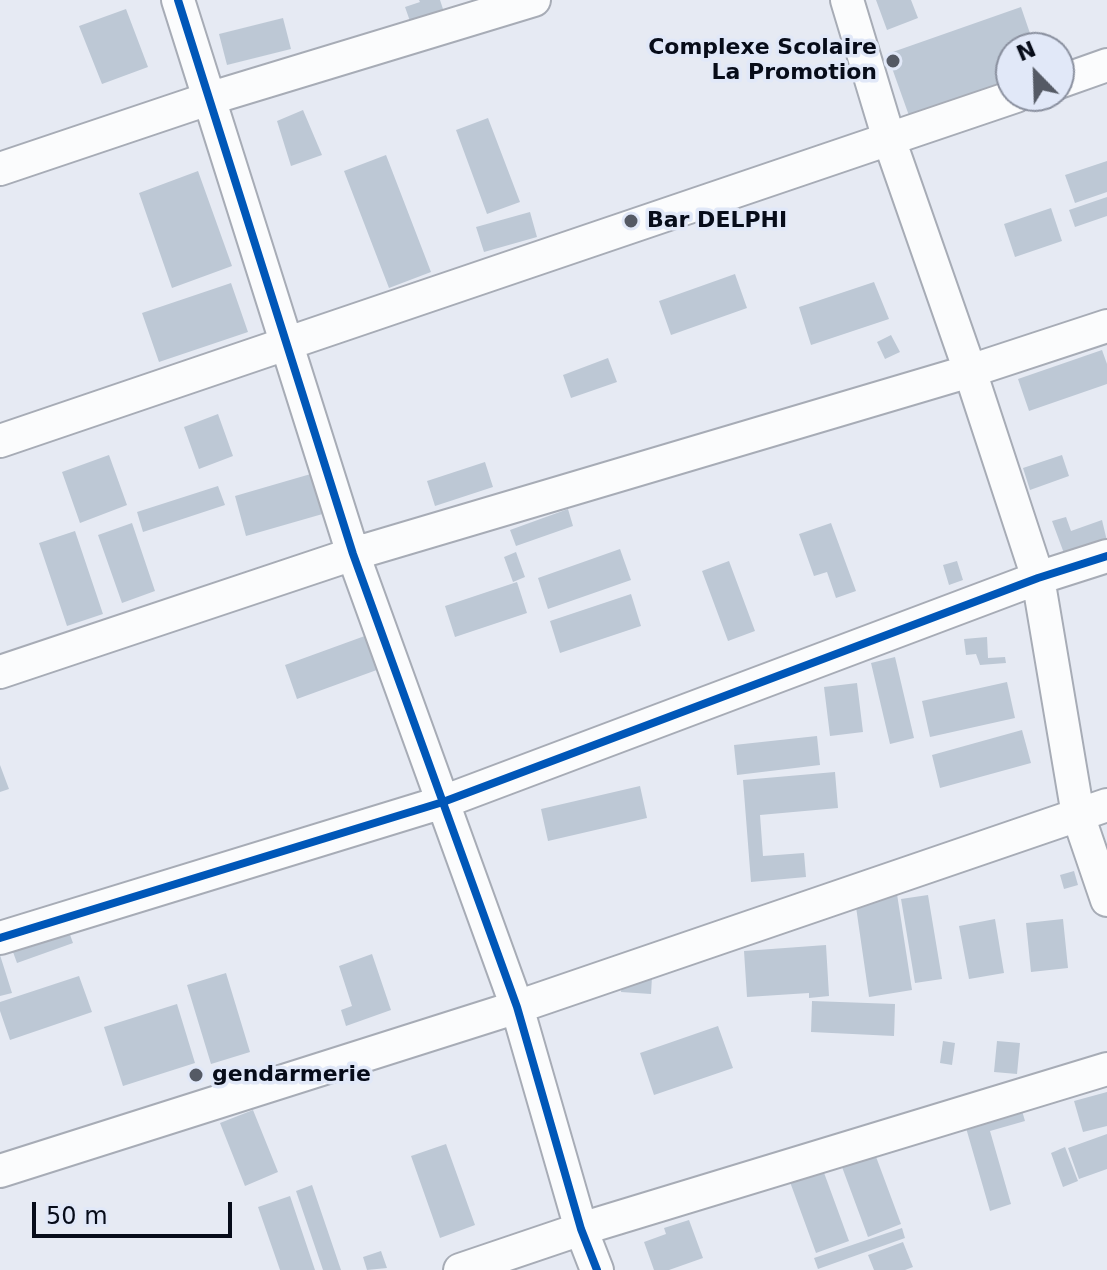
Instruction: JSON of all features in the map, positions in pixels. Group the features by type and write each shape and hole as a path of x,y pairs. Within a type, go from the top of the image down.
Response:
{"street":[{"path":"178,0 353,554 517,1007 581,1229 597,1270"},
{"path":"0,169 208,99 534,0"},
{"path":"847,0 889,139 1038,578 1093,810 1107,900"},
{"path":"1075,76 1107,65"},
{"path":"0,441 995,103"},
{"path":"0,672 353,554 970,371 1107,326"},
{"path":"0,938 443,802 1038,578 1107,556"},
{"path":"0,1171 517,1007 1093,810"},
{"path":"460,1270 581,1229 1107,1069"}],"building":[{"path":"419,0 440,0 444,12 411,24 405,7"},
{"path":"876,0 911,0 918,18 887,30"},
{"path":"1021,7 1030,32 995,32 995,95 912,124 887,54"},
{"path":"126,9 148,67 102,84 79,26"},
{"path":"283,18 291,49 227,65 219,34"},
{"path":"303,110 322,155 291,166 277,121"},
{"path":"488,118 520,202 487,214 456,130"},
{"path":"386,155 431,272 389,288 344,171"},
{"path":"1107,161 1107,192 1075,203 1065,175"},
{"path":"198,171 232,266 172,288 139,193"},
{"path":"1107,197 1107,216 1075,227 1069,210"},
{"path":"1051,208 1062,241 1015,257 1004,224"},
{"path":"530,212 537,237 484,252 476,227"},
{"path":"735,274 747,308 671,335 659,301"},
{"path":"874,282 889,319 811,345 799,307"},
{"path":"231,283 248,332 159,362 142,313"},
{"path":"891,335 900,352 885,359 877,342"},
{"path":"1102,350 1107,364 1107,384 1029,411 1018,379"},
{"path":"608,358 617,382 571,398 563,375"},
{"path":"218,414 233,456 199,469 184,427"},
{"path":"109,455 127,505 80,523 62,472"},
{"path":"1062,455 1069,476 1030,490 1023,468"},
{"path":"485,462 493,487 435,506 427,481"},
{"path":"321,471 333,511 246,536 235,496"},
{"path":"218,486 225,505 143,532 137,512"},
{"path":"568,509 573,526 516,546 510,530"},
{"path":"1066,517 1071,531 1102,520 1107,541 1065,556 1052,521"},
{"path":"132,523 155,591 122,603 98,535"},
{"path":"831,523 856,591 836,598 827,572 814,576 799,534"},
{"path":"75,531 103,614 67,626 39,543"},
{"path":"620,549 631,580 548,609 538,578"},
{"path":"516,552 525,577 513,582 504,557"},
{"path":"729,561 755,631 728,641 702,571"},
{"path":"957,561 963,580 949,585 943,565"},
{"path":"517,582 527,613 455,637 445,606"},
{"path":"631,594 641,626 560,653 550,621"},
{"path":"373,633 385,667 297,699 285,665"},
{"path":"987,637 988,658 1005,657 1006,663 980,665 976,654 966,655 964,639"},
{"path":"895,657 914,738 890,744 871,663"},
{"path":"1007,682 1015,718 930,737 922,701"},
{"path":"857,683 863,732 830,736 824,687"},
{"path":"1022,730 1031,763 940,788 932,755"},
{"path":"817,736 820,765 737,775 734,745"},
{"path":"0,765 9,789 0,792"},
{"path":"835,772 838,808 760,815 763,856 804,853 806,877 751,882 743,780"},
{"path":"640,786 647,818 548,841 541,809"},
{"path":"1074,871 1078,885 1064,889 1060,875"},
{"path":"897,894 912,990 869,997 855,900"},
{"path":"928,895 942,979 915,983 901,899"},
{"path":"995,919 1004,973 969,979 959,926"},
{"path":"1063,919 1068,968 1031,972 1026,923"},
{"path":"65,921 73,943 17,963 9,941"},
{"path":"826,945 829,996 809,998 809,993 747,997 744,951"},
{"path":"372,954 391,1010 346,1026 341,1010 352,1006 339,966"},
{"path":"0,955 12,993 0,996"},
{"path":"226,973 250,1052 211,1064 187,985"},
{"path":"623,974 652,977 651,994 621,992"},
{"path":"79,976 92,1012 10,1040 0,1002"},
{"path":"812,1001 895,1004 894,1036 811,1032"},
{"path":"177,1004 195,1063 123,1086 104,1027"},
{"path":"718,1026 733,1068 654,1095 640,1053"},
{"path":"943,1041 955,1043 952,1065 940,1063"},
{"path":"997,1041 1020,1043 1017,1074 994,1072"},
{"path":"1107,1092 1107,1126 1083,1132 1074,1101"},
{"path":"1018,1097 1025,1121 990,1131 1011,1204 990,1211 962,1114"},
{"path":"253,1110 278,1172 245,1186 220,1123"},
{"path":"1107,1134 1107,1169 1079,1179 1068,1148"},
{"path":"446,1144 475,1225 440,1238 411,1156"},
{"path":"1065,1147 1078,1181 1063,1187 1051,1153"},
{"path":"875,1154 901,1224 868,1237 842,1167"},
{"path":"823,1170 849,1241 816,1253 790,1182"},
{"path":"312,1185 341,1270 323,1270 296,1191"},
{"path":"290,1196 315,1270 280,1270 258,1207"},
{"path":"689,1220 703,1258 669,1270 654,1270 644,1242 666,1234 664,1228"},
{"path":"902,1228 905,1238 818,1269 814,1258"},
{"path":"903,1242 913,1267 874,1270 868,1255"},
{"path":"381,1251 387,1268 367,1270 363,1257"}],"cycle path":[{"path":"178,0 353,554 517,1007 581,1229 597,1270"},
{"path":"0,938 443,802 1038,578 1107,556"}],"place":[{"name":"Complexe Scolaire La Promotion","path":"893,61"},
{"name":"Bar DELPHI","path":"631,221"},
{"name":"gendarmerie","path":"196,1075"}]}
